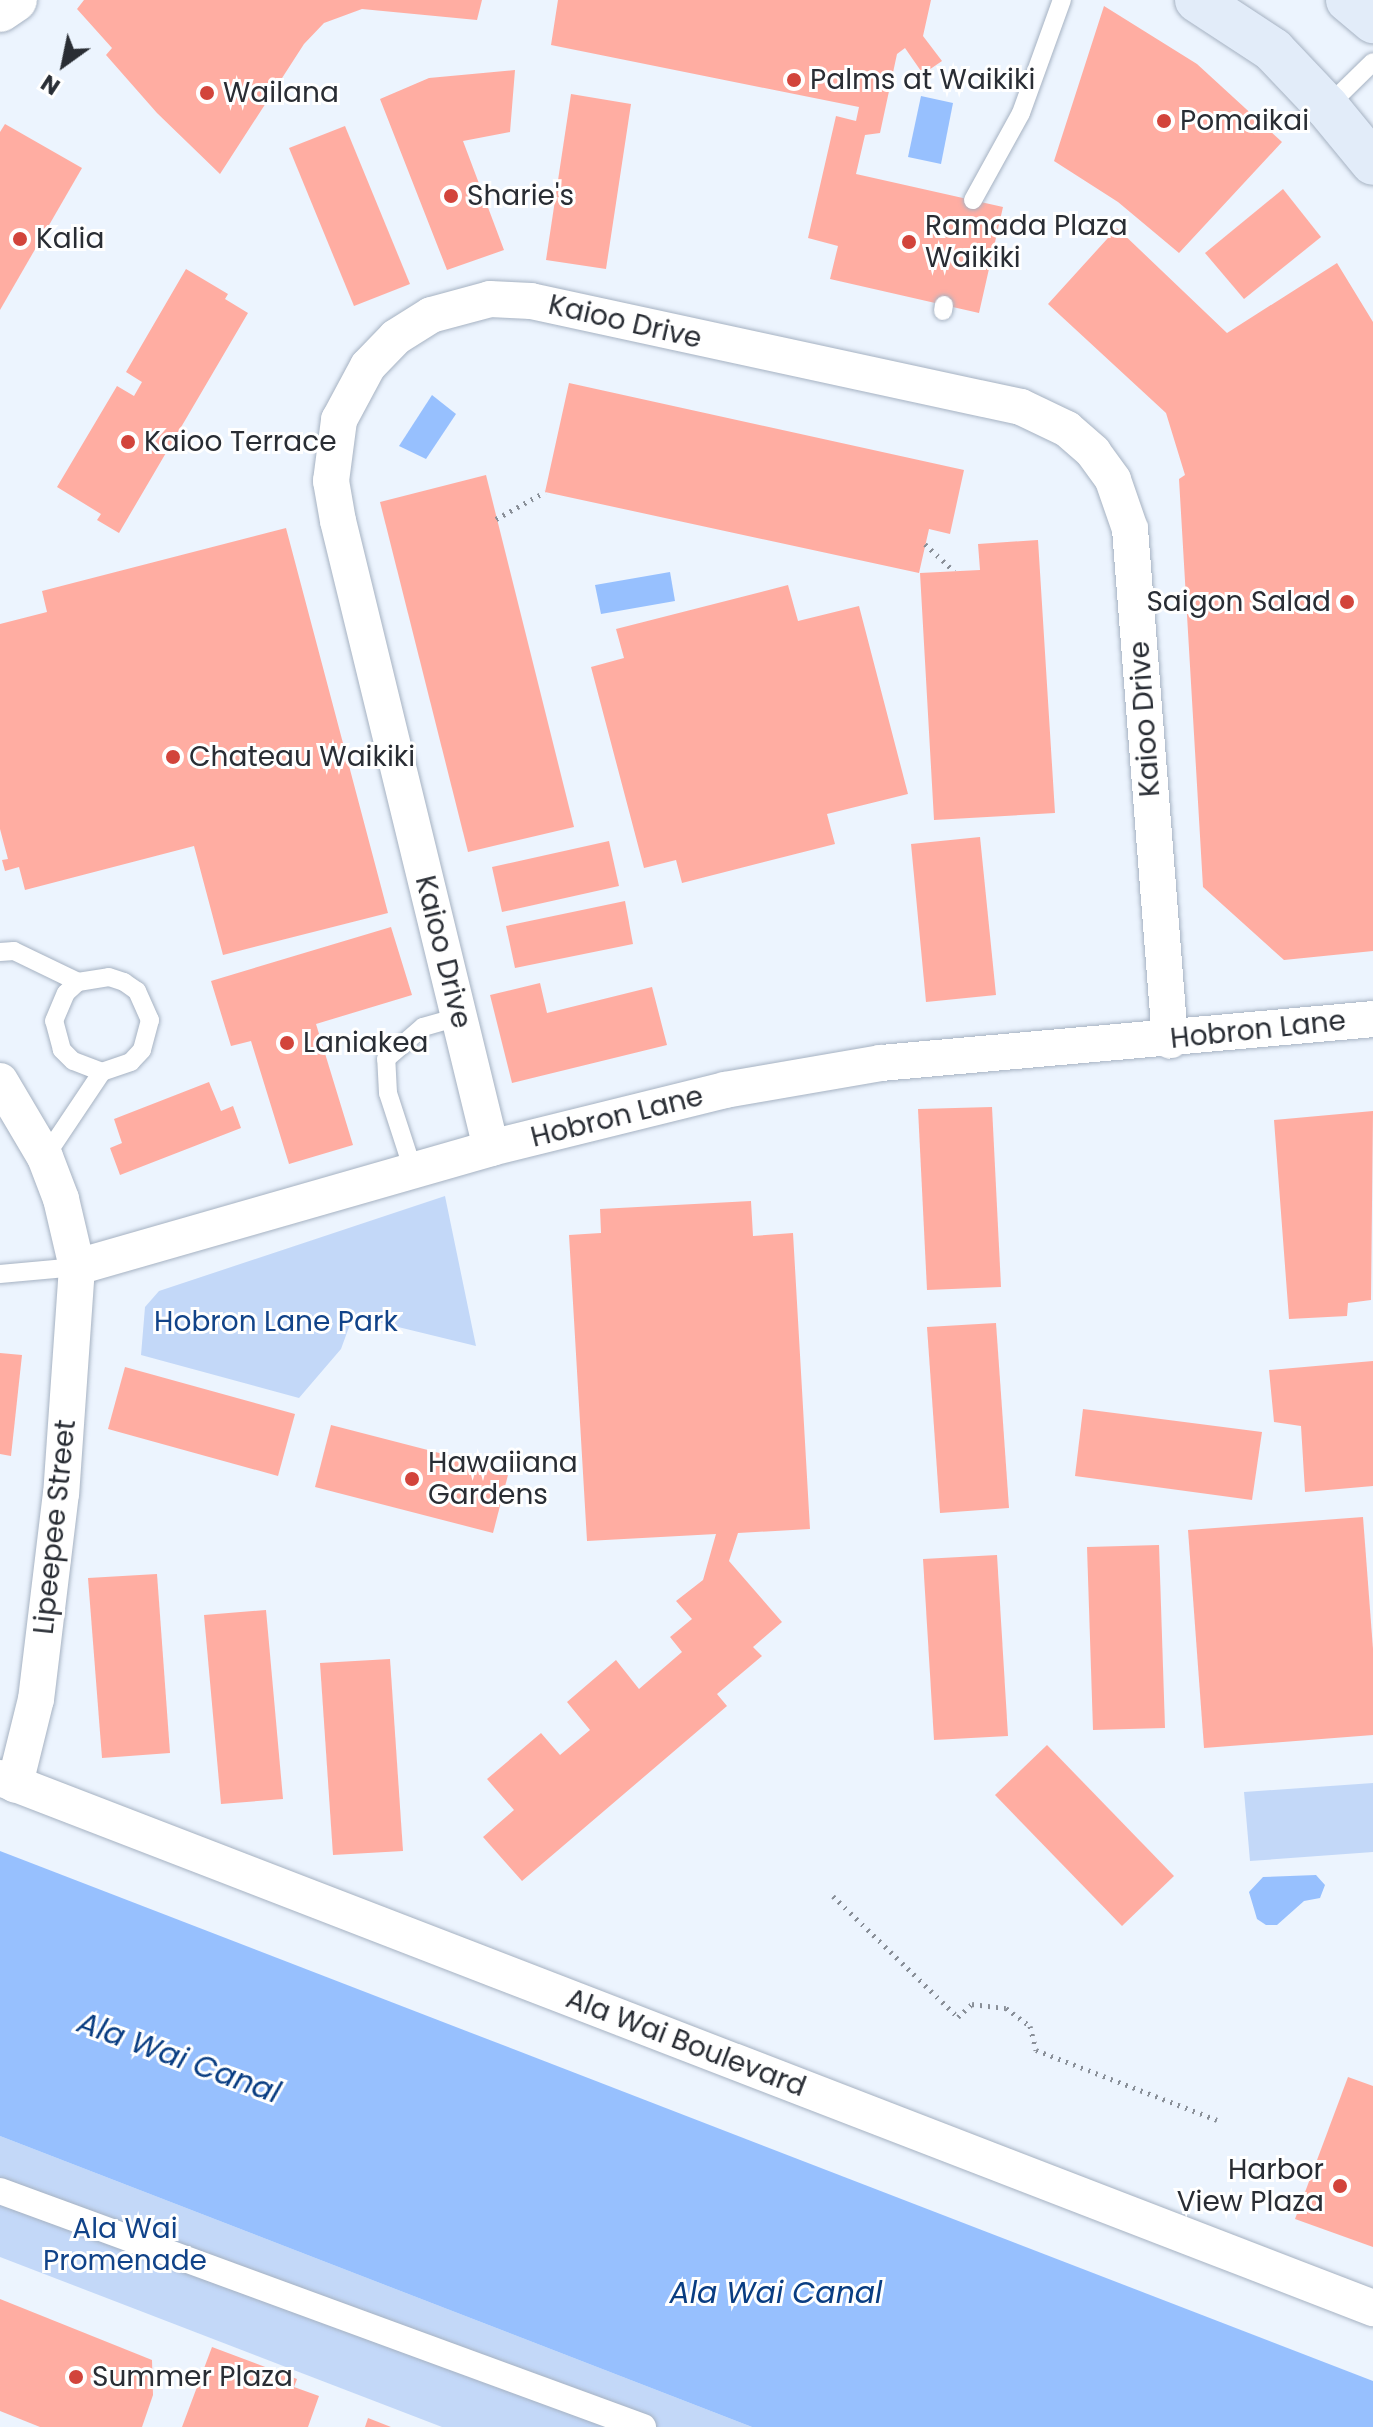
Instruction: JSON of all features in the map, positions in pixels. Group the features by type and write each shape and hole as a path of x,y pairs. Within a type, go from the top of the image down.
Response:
{"main road":[{"path":"1197,0 1273,50 1327,107 1373,163"},
{"path":"1348,0 1373,21"}],"street":[{"path":"0,10 15,0"},
{"name":"Kaioo Drive","path":"491,1148 336,513 332,460 347,401 368,366 413,325 450,308 511,299 1021,407 1067,429 1093,452 1113,480 1130,529 1170,1040"},
{"name":"Hobron Lane","path":"77,1267 491,1148 725,1090 855,1066 1049,1047 1170,1040 1373,1019"},
{"path":"0,1081 45,1157 61,1199 77,1267"},
{"name":"Lipeepee Street","path":"8,1781 36,1699 61,1493 77,1267"},
{"name":"Ala Wai Boulevard","path":"8,1781 1373,2308"},
{"path":"0,2191 643,2427"}],"lane":[{"path":"973,200 1021,113 1062,0"},
{"path":"1327,107 1373,62"},
{"path":"0,952 14,951 78,982"},
{"path":"93,977 124,982 146,1005 150,1020 142,1050 117,1070 102,1072 73,1061 56,1036 54,1021 58,1006 78,982 93,977"},
{"path":"413,1170 388,1093 386,1059 423,1027 459,1017"},
{"path":"45,1157 102,1072"},
{"path":"0,1274 77,1267"}],"path":[{"path":"496,519 545,492"},
{"path":"925,544 954,571"},
{"path":"833,1896 958,2017 972,2004 1006,2008 1030,2026 1036,2050 1217,2120"}],"green space":[{"name":"Hobron Lane Park","path":"445,1196 476,1346 353,1316 341,1349 299,1398 141,1355 145,1307 159,1291"},
{"path":"1373,1783 1373,1852 1250,1861 1244,1792"},
{"name":"Ala Wai Promenade","path":"0,2136 752,2427 442,2427 0,2257"}],"water":[{"path":"921,96 953,103 941,164 908,157"},
{"path":"432,395 456,414 426,459 399,446"},
{"path":"670,572 675,601 601,614 595,585"},
{"name":"Ala Wai Canal","path":"0,1851 1373,2381 1373,2427 752,2427 0,2136"},
{"path":"1316,1875 1325,1885 1320,1898 1304,1901 1277,1925 1266,1925 1257,1919 1249,1892 1263,1877"}],"building":[{"name":"Wailana","path":"84,0 482,0 477,20 362,9 324,23 304,44 220,174 157,113 106,55 112,48 77,9"},
{"path":"558,0 931,0 923,36 942,61 923,74 905,48 897,54 880,133 865,135 856,174 1003,207 979,313 830,279 838,246 808,238 836,116 856,121 859,107 551,45"},
{"name":"Pomaikai","path":"1104,6 1197,64 1282,142 1179,253 1118,202 1054,161"},
{"name":"Sharie's","path":"515,70 510,132 463,141 504,250 447,270 380,99 429,78"},
{"path":"571,94 631,104 606,269 546,260"},
{"name":"Kalia","path":"5,124 82,168 0,310 0,132"},
{"path":"345,126 410,284 354,306 289,148"},
{"path":"1283,189 1321,237 1244,299 1205,253"},
{"path":"1117,228 1227,333 1337,263 1373,322 1373,951 1284,960 1203,887 1179,479 1185,475 1166,413 1048,304"},
{"name":"Kaioo Terrace","path":"186,269 228,294 225,299 248,313 119,533 97,520 101,514 57,487 117,386 134,396 142,382 126,372"},
{"path":"569,383 964,470 950,534 929,529 919,573 545,492"},
{"path":"486,475 574,827 468,852 380,502"},
{"name":"Chateau Waikiki","path":"286,528 388,913 223,955 194,846 25,890 19,867 5,871 2,860 8,859 0,829 0,624 47,612 42,591"},
{"path":"1038,540 1055,813 934,820 920,573 980,570 978,544"},
{"path":"788,585 798,621 859,606 908,794 827,814 835,844 682,883 676,860 644,868 591,667 624,658 616,629"},
{"path":"980,837 996,995 926,1002 911,844"},
{"path":"609,841 619,886 502,912 492,867"},
{"path":"625,901 633,944 515,968 506,926"},
{"name":"Laniakea","path":"391,927 412,995 316,1024 353,1145 289,1164 251,1041 231,1046 211,981"},
{"path":"540,983 547,1013 652,987 667,1045 512,1083 490,995"},
{"path":"209,1082 221,1111 233,1106 241,1128 120,1175 110,1148 122,1143 114,1119"},
{"path":"992,1107 1001,1287 927,1290 918,1109"},
{"path":"1373,1111 1371,1300 1348,1303 1347,1316 1289,1319 1274,1120"},
{"path":"751,1201 753,1236 793,1233 810,1529 738,1533 729,1561 782,1622 753,1647 762,1656 717,1694 727,1706 522,1881 483,1837 514,1810 487,1779 541,1733 560,1755 590,1730 567,1702 616,1660 639,1689 682,1652 670,1637 692,1619 676,1601 703,1580 716,1534 587,1541 569,1235 601,1233 600,1209"},
{"path":"996,1323 1009,1508 940,1513 927,1327"},
{"path":"0,1353 22,1355 11,1456 0,1454"},
{"path":"1373,1361 1373,1486 1305,1492 1301,1426 1274,1422 1269,1370"},
{"path":"125,1367 295,1414 278,1476 108,1429"},
{"path":"1083,1409 1262,1432 1252,1500 1075,1476"},
{"name":"Hawaiiana Gardens","path":"331,1425 509,1471 493,1533 315,1487"},
{"path":"1363,1517 1373,1649 1373,1735 1204,1748 1188,1530"},
{"path":"1159,1545 1165,1728 1093,1730 1087,1547"},
{"path":"997,1555 1008,1736 934,1740 923,1559"},
{"path":"157,1574 170,1753 102,1758 88,1578"},
{"path":"266,1610 283,1799 221,1804 204,1615"},
{"path":"390,1659 403,1851 333,1855 320,1663"},
{"path":"1047,1745 1174,1876 1122,1926 995,1795"},
{"name":"Harbor View Plaza","path":"1348,2077 1373,2086 1373,2247 1295,2219"},
{"name":"Summer Plaza","path":"0,2299 152,2360 153,2395 142,2427 40,2427 0,2411"},
{"path":"212,2347 297,2379 294,2387 319,2396 308,2427 182,2427"},
{"path":"368,2418 391,2427 365,2427"}],"place":[{"name":"Palms at Waikiki","path":"794,80"},
{"name":"Wailana","path":"207,93"},
{"name":"Pomaikai","path":"1164,121"},
{"name":"Sharie's","path":"451,196"},
{"name":"Kalia","path":"20,239"},
{"name":"Ramada Plaza Waikiki","path":"909,242"},
{"name":"Kaioo Terrace","path":"128,442"},
{"name":"Saigon Salad","path":"1347,602"},
{"name":"Chateau Waikiki","path":"173,757"},
{"name":"Laniakea","path":"287,1043"},
{"name":"Hawaiiana Gardens","path":"412,1479"},
{"name":"Harbor View Plaza","path":"1340,2186"},
{"name":"Summer Plaza","path":"76,2377"}]}
